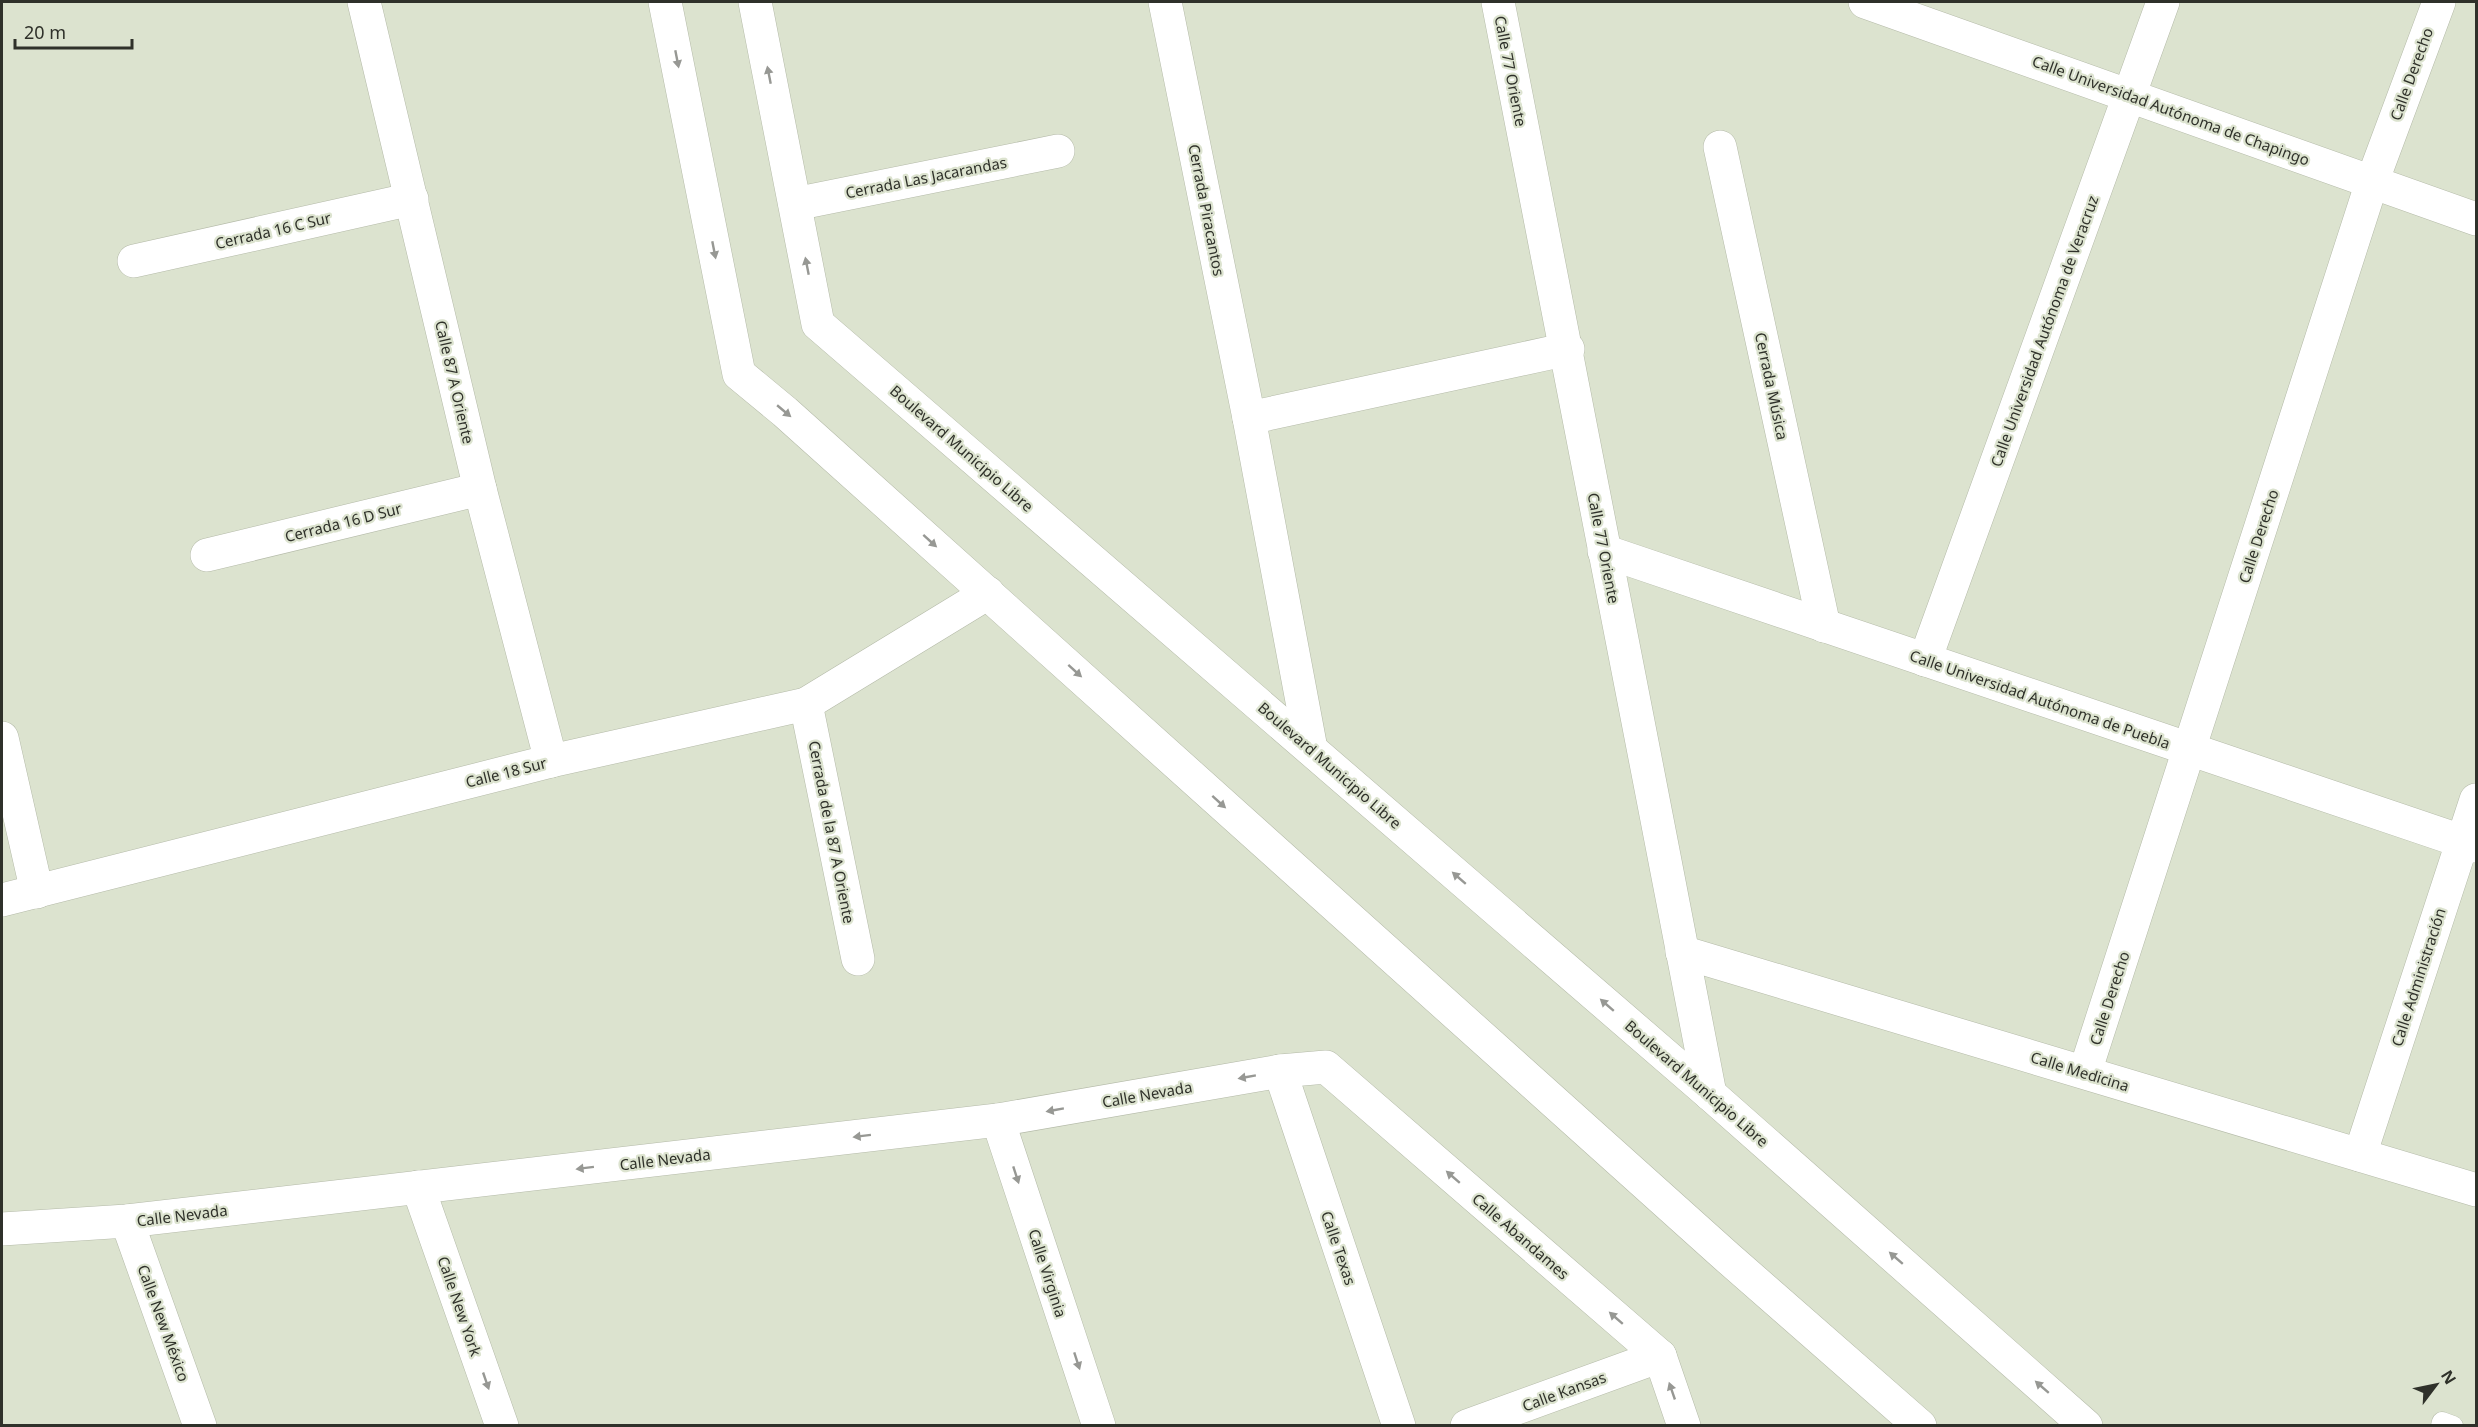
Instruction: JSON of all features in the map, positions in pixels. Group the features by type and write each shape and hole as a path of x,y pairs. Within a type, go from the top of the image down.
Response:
{"street":[{"name":"Calle 87 A Oriente","path":"364,2 480,489 551,761"},
{"path":"665,2 739,374 785,412 988,593 1727,1257 1920,1425"},
{"name":"Boulevard Municipio Libre","path":"754,2 818,324 1710,1094 2086,1425"},
{"name":"Cerrada Piracantos","path":"1165,2 1249,418 1311,749"},
{"name":"Calle 77 Oriente","path":"1498,2 1568,350 1604,551 1710,1094"},
{"name":"Calle Universidad Autónoma de Chapingo","path":"1865,2 2476,219"},
{"name":"Calle Universidad Autónoma de Veracruz","path":"1925,660 2163,2"},
{"name":"Calle Derecho","path":"2085,1072 2372,182 2439,2"},
{"name":"Cerrada Música","path":"1720,147 1824,626"},
{"name":"Cerrada Las Jacarandas","path":"795,204 1058,151"},
{"name":"Cerrada 16 C Sur","path":"134,261 412,199"},
{"path":"1249,418 1568,350"},
{"name":"Cerrada 16 D Sur","path":"207,555 480,489"},
{"name":"Calle Universidad Autónoma de Puebla","path":"1604,551 2470,844"},
{"name":"Calle 18 Sur","path":"2,900 551,761 806,704 988,593"},
{"name":"Cerrada de la 87 A Oriente","path":"806,704 858,959"},
{"path":"2,738 37,892"},
{"name":"Calle Administración","path":"2360,1155 2470,844 2476,800"},
{"name":"Calle Medicina","path":"1682,952 2476,1190"},
{"name":"Calle Nevada","path":"2,1230 127,1221 998,1120 1280,1071 1326,1067"},
{"name":"Calle Abandames","path":"1326,1067 1660,1356 1684,1425"},
{"name":"Calle Texas","path":"1280,1071 1399,1425"},
{"name":"Calle Virginia","path":"998,1120 1099,1425"},
{"name":"Calle New York","path":"418,1187 502,1425"},
{"name":"Calle New México","path":"127,1221 200,1425"},
{"name":"Calle Kansas","path":"1467,1425 1660,1356"}],"lane":[{"path":"2441,1425 2442,1422 2453,1425"}]}
